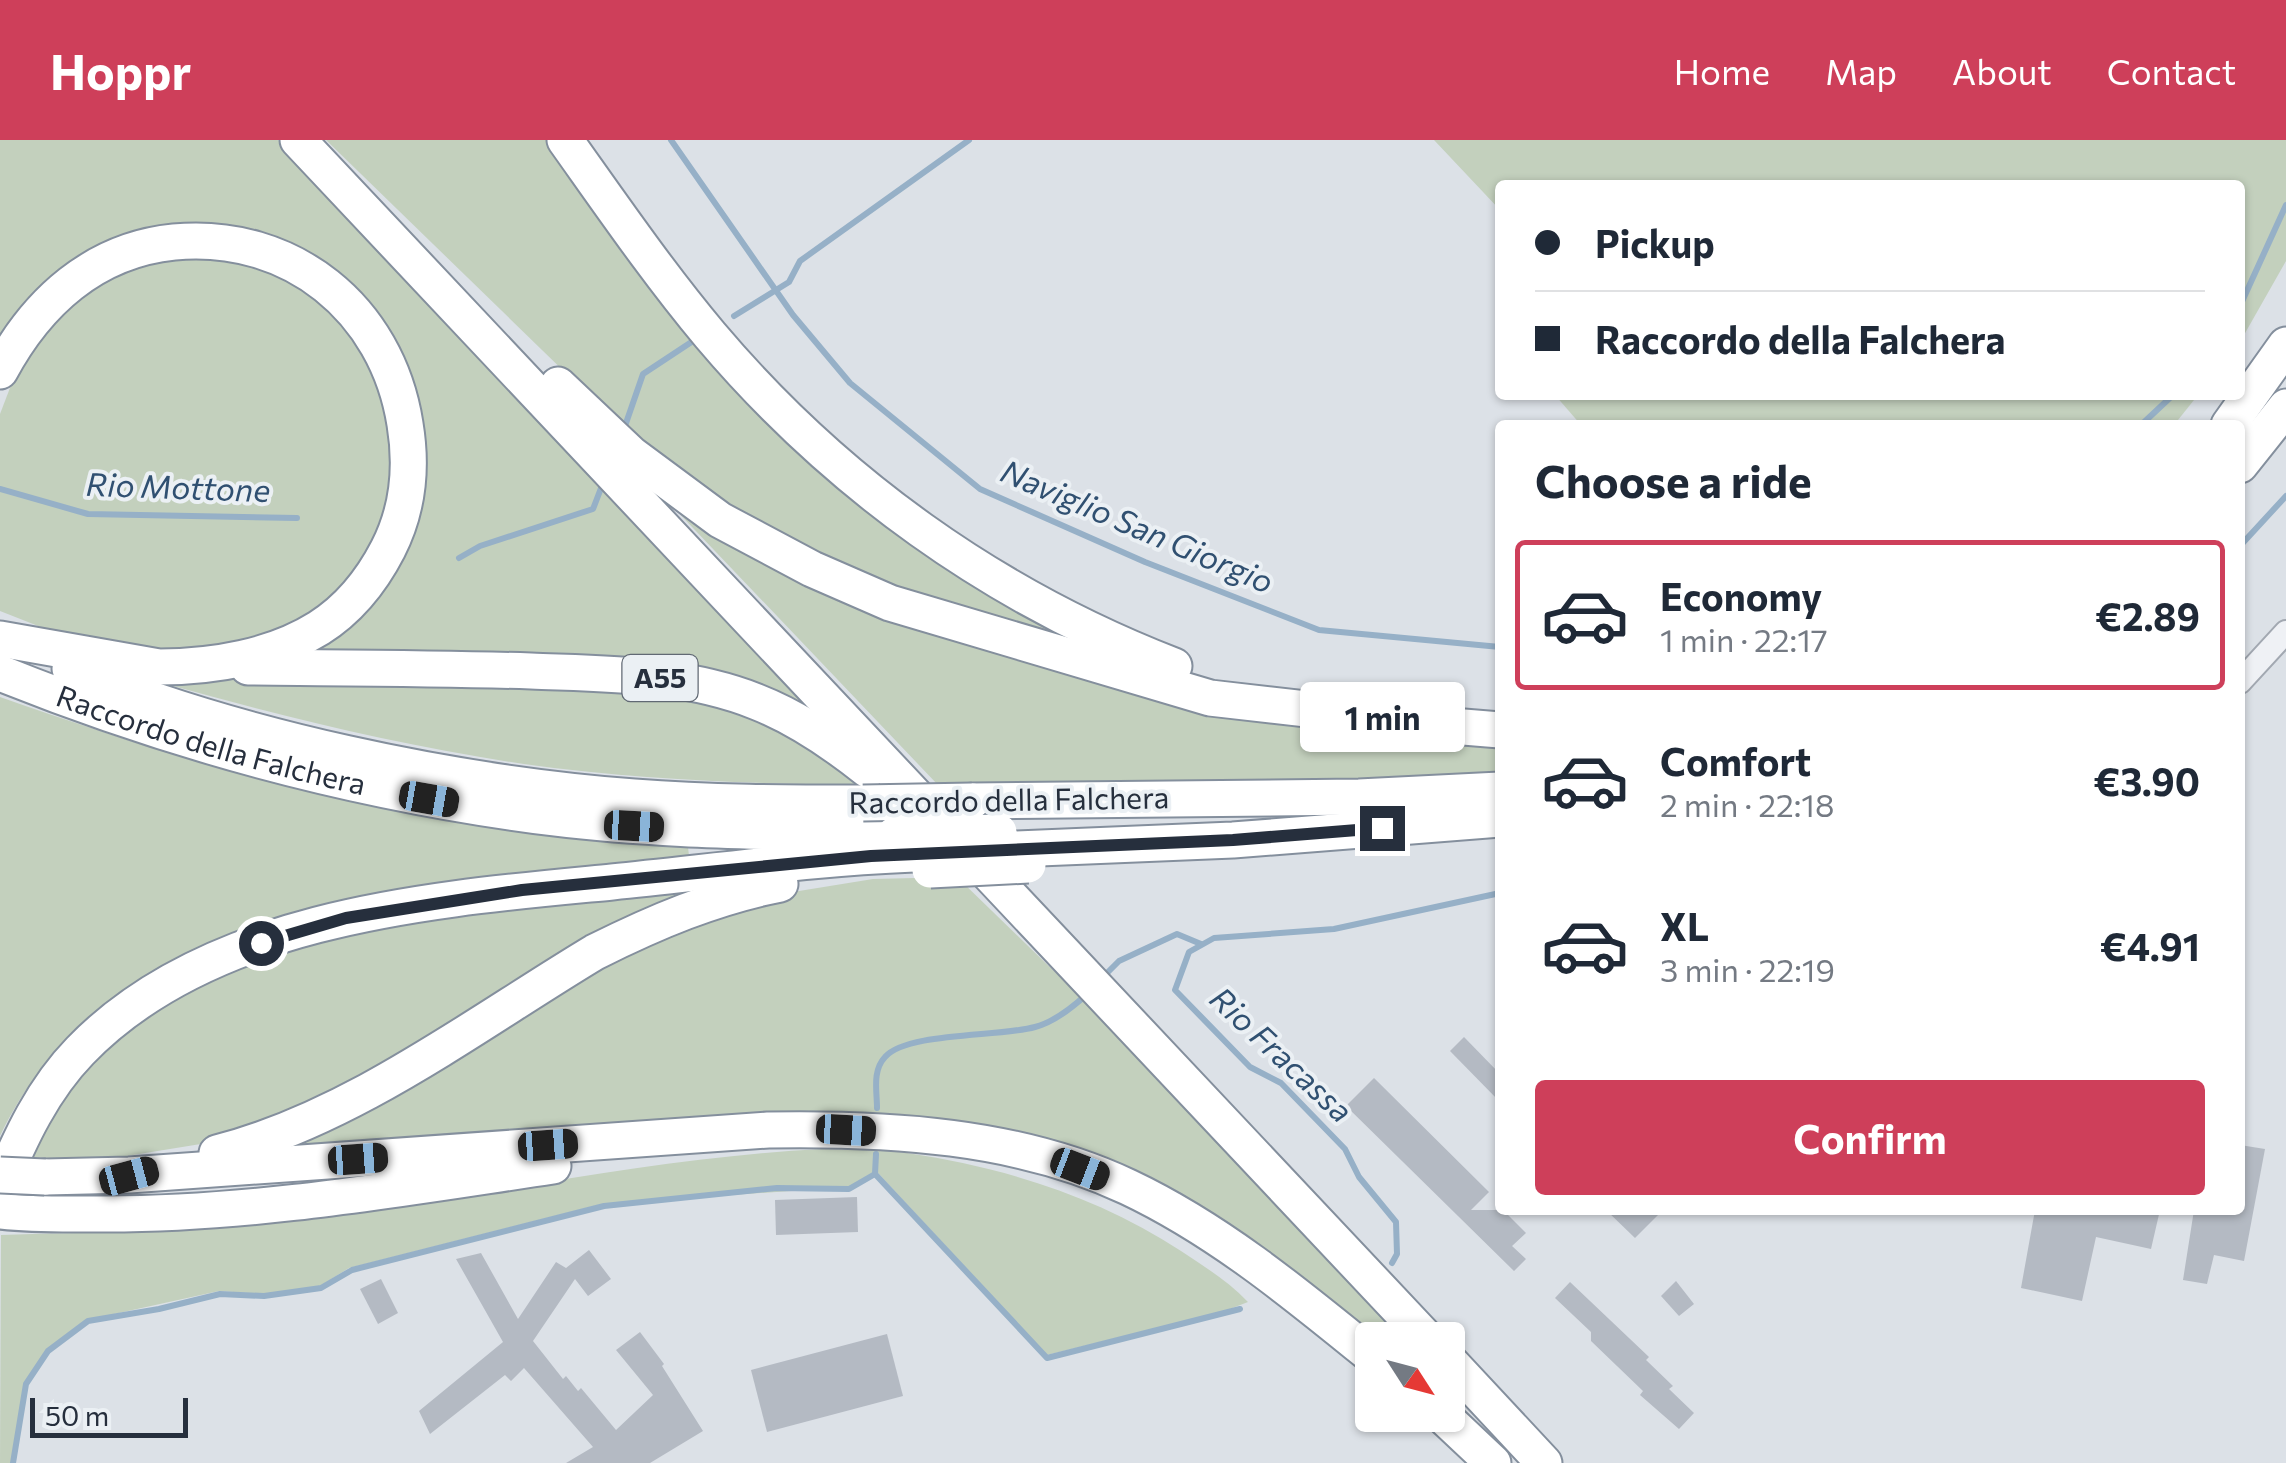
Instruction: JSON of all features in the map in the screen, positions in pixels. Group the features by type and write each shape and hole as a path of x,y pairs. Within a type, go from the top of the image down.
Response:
{"highway":[{"path":"298,140 1048,936"},
{"path":"566,140 712,337 782,413 913,526 1023,596 1116,643 1290,702 1368,716"},
{"path":"362,209 631,454 720,520 765,546 890,603 1210,698 1495,729"},
{"path":"0,371 44,306 83,273 132,250 216,240 243,246 300,268 344,300 379,344 399,392 409,462 400,518 380,564 362,590 339,612 292,643 252,656 184,667 131,663 0,640"},
{"path":"2233,420 2286,345"},
{"path":"2245,459 2286,406"},
{"name":"Raccordo della Falchera","path":"0,640 164,704 422,768 561,790 634,797 863,803 1359,797 1495,790"},
{"name":"A55","path":"184,667 630,674 725,691 792,718 840,748 887,786 1048,936 1411,1322"},
{"name":"Raccordo della Falchera","path":"0,673 140,726 224,752 391,792 555,818 634,826 913,853 1233,840 1495,819"},
{"path":"129,1176 264,1140 301,1126 372,1088 595,952 674,914 712,900 804,879 874,871 913,853"},
{"path":"0,1187 44,1098 81,1050 152,994 234,953 332,922 413,906 522,890 913,853"},
{"path":"0,1175 129,1176 700,1134 826,1130 921,1135 1001,1148 1080,1169 1138,1192 1239,1253 1355,1343"},
{"path":"0,1211 195,1212 288,1203 599,1160 700,1134"},
{"path":"1465,1378 1544,1463"},
{"path":"1460,1432 1493,1463"}],"street":[{"path":"2245,677 2286,632"}],"green space":[{"path":"0,140 278,140 817,715 777,701 300,656 409,534 375,313 177,230 0,352"},
{"path":"326,140 549,140 660,293 1067,636 1064,640 903,593 745,522 611,417"},
{"path":"1434,140 2286,140 2286,261 2245,333 2245,180 1495,180 1495,205"},
{"path":"178,253 273,265 350,324 393,417 393,507 355,582 304,624 198,654 89,646 0,611 0,414 35,335 99,275"},
{"path":"1559,400 2194,400 2178,420 1577,420"},
{"path":"678,504 728,537 1254,719 1430,742 1495,746 1495,773 1265,782 938,785 673,507"},
{"path":"169,677 594,683 673,694 781,726 867,785 696,780 524,764 433,749 299,719 166,684"},
{"path":"0,697 99,731 299,790 472,824 688,847 689,856 398,892 300,913 208,944 125,990 55,1052 0,1136"},
{"path":"957,877 1102,1018 1395,1322 1355,1322 1355,1326 1056,1145 303,1150 301,1143 349,1118 590,967 762,897 873,879"},
{"path":"686,891 688,896 439,1036 250,1136 96,1161 29,1157 61,1099 85,1067 138,1020 201,984 271,956 424,921"},
{"path":"822,1149 875,1150 943,1159 1049,1187 1150,1232 1216,1275 1248,1302 1222,1312 1047,1355 878,1173 849,1187 602,1204 349,1268 320,1286 265,1294 219,1291 87,1320 46,1350 25,1383 11,1463 0,1463 1,1235 273,1223 694,1161"}],"building":[{"path":"1464,1037 1495,1069 1495,1097 1450,1051"},
{"path":"1374,1078 1489,1192 1471,1210 1495,1210 1495,1215 1508,1215 1526,1233 1512,1246 1526,1259 1514,1271 1346,1106"},
{"path":"2245,1146 2265,1149 2244,1261 2214,1255 2207,1284 2183,1280 2193,1215 2245,1215"},
{"path":"857,1197 858,1232 776,1235 775,1200"},
{"path":"1611,1215 1658,1215 1635,1238"},
{"path":"2034,1215 2159,1215 2151,1249 2096,1237 2082,1301 2021,1288"},
{"path":"589,1250 611,1279 588,1296 575,1279 533,1341 563,1379 566,1376 578,1391 581,1388 616,1430 653,1395 616,1350 640,1332 664,1364 703,1431 650,1463 566,1463 593,1447 524,1368 511,1381 505,1375 430,1434 419,1411 503,1342 456,1259 481,1253 518,1319 556,1262 566,1268"},
{"path":"381,1279 398,1313 378,1324 360,1289"},
{"path":"1676,1281 1694,1304 1679,1316 1661,1296"},
{"path":"1570,1282 1649,1357 1646,1360 1673,1386 1669,1389 1694,1413 1679,1429 1640,1395 1643,1391 1591,1341 1591,1332 1555,1298"},
{"path":"887,1334 903,1396 767,1432 751,1370"}],"waterway":[{"name":"Naviglio San Giorgio","path":"671,140 793,315 850,383 980,489 1145,562 1319,630 1495,647"},
{"name":"Rio Mottone","path":"734,316 789,282 800,261 969,140"},
{"name":"Naviglio San Giorgio","path":"2245,295 2286,205"},
{"name":"Rio Mottone","path":"625,426 643,374 696,339"},
{"name":"Naviglio San Giorgio","path":"2146,420 2168,400"},
{"name":"Rio Mottone","path":"459,558 480,546 593,509 603,483"},
{"name":"Rio Mottone","path":"0,489 88,514 297,518"},
{"name":"Rio Fracassa","path":"2245,541 2286,496"},
{"name":"Rio Fracassa","path":"1392,1263 1397,1254 1396,1222 1359,1177 1345,1149 1281,1083 1250,1067 1175,990 1189,952 1214,938 1334,929 1495,894"},
{"path":"1107,973 1119,961 1177,934 1201,944"},
{"path":"877,1108 878,1068 896,1049 933,1039 1035,1027 1063,1014 1087,994"},
{"path":"13,1463 26,1384 48,1351 88,1321 220,1294 264,1296 321,1288 352,1270 604,1206 777,1188 849,1189 875,1174 876,1154"},
{"name":"Rio Fracassa","path":"875,1174 1047,1358 1240,1309"}],"route":[{"path":"261,943 346,918 522,890 871,856 1233,840 1382,828"}]}
